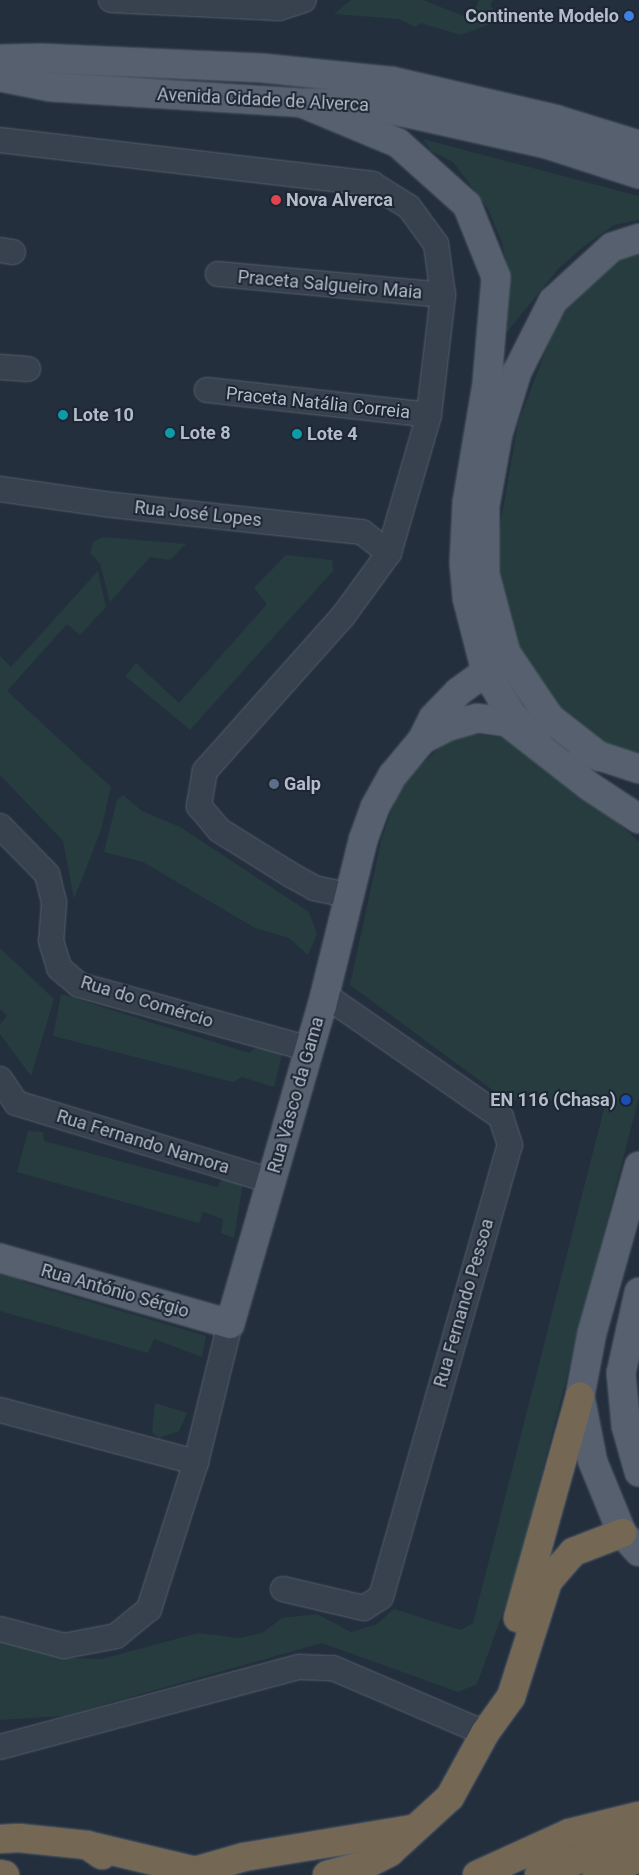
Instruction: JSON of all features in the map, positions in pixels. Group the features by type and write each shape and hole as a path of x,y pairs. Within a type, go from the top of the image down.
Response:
{"highway":[{"path":"486,1733 580,1396"},
{"path":"327,1875 365,1865 390,1852 450,1797 486,1733 511,1697 548,1581 573,1552 630,1543"},
{"path":"477,1875 570,1833 639,1816"},
{"path":"0,1839 19,1838 87,1845 197,1873 244,1857 414,1829"},
{"path":"539,1875 639,1836"},
{"path":"87,1845 133,1875"},
{"path":"597,1875 639,1858"},
{"path":"0,1874 4,1875"}],"main road":[{"name":"Avenida Cidade de Alverca","path":"0,59 41,58 262,68 391,81 558,120 639,145"},
{"name":"Avenida Cidade de Alverca","path":"0,77 50,87 302,103 366,104 546,144 639,174"},
{"path":"302,103 398,143 467,206 496,277 488,383 467,502 464,563 467,598 486,672 512,714 537,743"},
{"path":"600,756 550,718 506,653 485,574 484,506 498,434 517,372 553,301 612,247 639,238"},
{"path":"422,740 439,712 458,692 486,672"},
{"path":"486,672 506,681 542,727 569,745 639,769"},
{"path":"422,740 446,727 477,718 507,722 537,743 589,786 639,819"},
{"name":"Rua Vasco da Gama","path":"230,1324 310,1049 325,995 348,895 375,807 393,775 422,740"},
{"path":"630,1543 593,1462 580,1396 592,1333 639,1166"},
{"name":"Rua António Sérgio","path":"0,1258 230,1324"},
{"path":"639,1292 621,1373 626,1426 639,1472"}],"street":[{"path":"111,0 278,8 304,0"},
{"path":"0,140 372,184 409,207 436,244 443,295 428,415 389,553 343,616 205,771 199,806 218,830 291,875 314,888 348,895"},
{"name":"Praceta Salgueiro Maia","path":"218,274 443,295"},
{"path":"0,367 28,369"},
{"name":"Praceta Natália Correia","path":"207,390 428,415"},
{"name":"Rua José Lopes","path":"0,489 99,504 362,532 389,553"},
{"name":"Rua do Comércio","path":"0,826 47,874 54,902 51,941 59,968 79,985 310,1049"},
{"name":"Rua Fernando Pessoa","path":"283,1589 364,1608 381,1597 510,1144 501,1117 325,995"},
{"name":"Rua Fernando Namora","path":"0,1079 16,1103 271,1181"},
{"name":"Rua Vasco da Gama","path":"0,1629 64,1646 116,1636 149,1609 196,1462 230,1324"},
{"path":"0,1410 196,1462"},
{"path":"0,1747 299,1667 333,1668 486,1733"}],"green space":[{"path":"351,0 423,0 471,19 479,0 493,0 490,5 501,20 461,35 421,23 415,27 399,19 334,14"},
{"path":"423,139 639,196 639,220 614,225 583,247 559,268 507,332 509,279 502,242 488,209 453,162 431,151"},
{"path":"639,251 639,758 590,737 552,705 521,653 501,595 496,549 518,423 556,324 580,291 611,262"},
{"path":"102,537 186,544 170,560 150,557 110,602 100,564 90,553 93,542"},
{"path":"286,555 332,560 333,571 190,730 125,676 136,663 179,703 267,604 254,588"},
{"path":"98,571 106,607 80,635 67,624 7,691 111,787 101,830 74,899 63,841 0,775 0,656 11,667"},
{"path":"473,734 506,738 550,774 607,813 639,842 639,1097 513,1585 477,1684 458,1692 322,1643 63,1716 0,1720 0,1639 69,1658 102,1659 198,1633 240,1638 262,1633 282,1618 317,1614 351,1632 377,1624 394,1609 460,1630 473,1623 605,1105 595,1101 506,1100 350,985 381,841 396,797 412,774 445,742"},
{"path":"123,795 142,811 180,827 309,912 317,934 308,955 289,938 255,928 143,862 104,852 117,800"},
{"path":"0,948 54,999 31,1076 0,1034 0,1024 7,1016 0,1009"},
{"path":"61,994 249,1053 259,1046 279,1048 282,1054 274,1087 242,1077 233,1082 53,1036"},
{"path":"28,1131 43,1132 44,1141 217,1187 223,1177 243,1182 234,1238 221,1233 223,1219 203,1212 199,1223 17,1172"},
{"path":"0,1267 14,1270 23,1282 206,1336 202,1357 154,1339 148,1353 0,1311"},
{"path":"155,1403 187,1413 179,1431 159,1438 152,1433"}],"place":[{"name":"Continente Modelo","path":"629,16"},
{"name":"Nova Alverca","path":"276,200"},
{"name":"Lote 10","path":"63,415"},
{"name":"Lote 8","path":"170,433"},
{"name":"Lote 4","path":"297,434"},
{"name":"Galp","path":"274,784"},
{"name":"EN 116 (Chasa)","path":"626,1100"}]}
